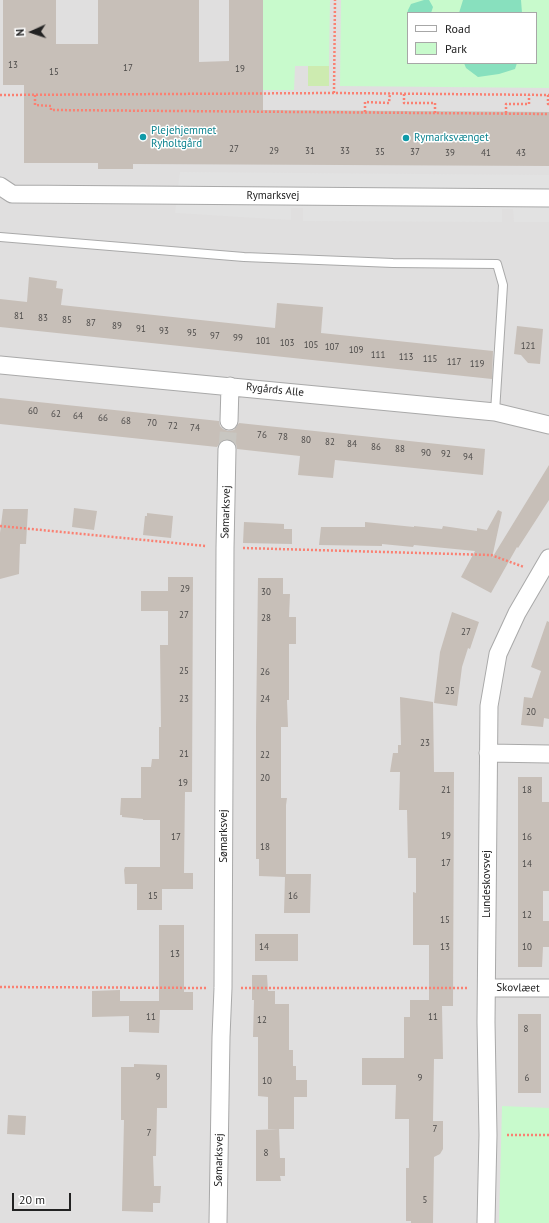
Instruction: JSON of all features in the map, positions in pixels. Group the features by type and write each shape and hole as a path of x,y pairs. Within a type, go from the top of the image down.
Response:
{"street":[{"name":"Rymarksvej","path":"0,186 12,194 549,198"},
{"name":"Rygårds Alle","path":"0,365 495,412 549,425"},
{"path":"229,422 230,386"},
{"name":"Sømarksvej","path":"218,1223 223,988 225,548 227,449"},
{"name":"Lundeskovsvej","path":"486,1223 488,1135 486,1022 489,706 498,654 517,613 549,558"},
{"path":"488,753 549,754"},
{"name":"Skovlæet","path":"487,988 549,988"}],"lane":[{"path":"0,237 244,257 393,263 497,264 503,285 495,412"}],"path":[{"path":"334,93 335,0"},
{"path":"0,95 334,93 548,95 549,104"},
{"path":"36,94 35,105 51,106 51,110 549,114"},
{"path":"365,112 365,102 389,103 390,94"},
{"path":"404,94 404,103 435,103 435,113"},
{"path":"506,113 506,104 529,104 529,95"},
{"path":"0,526 225,548 491,555 539,573"},
{"path":"0,987 487,988"},
{"path":"488,1135 549,1135"}],"shaded area":[{"path":"0,0 549,0 549,1223 0,1223"},
{"path":"180,172 549,175 549,222 514,222 513,209 502,209 502,222 303,221 303,208 291,208 291,220 175,213"}],"green space":[{"path":"263,0 330,0 329,66 295,66 294,90 263,90"},
{"path":"341,0 549,0 549,88 340,86"},
{"path":"429,0 433,7 431,12 408,12 411,4"},
{"path":"463,0 521,0 522,12 459,12"},
{"path":"464,64 517,64 515,69 499,74 478,77 466,68"},
{"path":"308,66 329,66 329,86 308,86"},
{"path":"502,1106 549,1108 549,1223 499,1223"}],"building":[{"path":"3,0 56,0 56,44 98,44 98,0 199,0 199,62 229,61 229,0 263,0 263,110 549,112 549,166 133,164 133,169 98,169 98,163 24,163 24,85 3,85"},
{"path":"29,277 57,281 56,288 63,289 61,305 275,328 277,303 323,307 321,333 493,351 492,379 0,327 0,299 27,302"},
{"path":"517,326 543,329 540,364 528,363 521,355 514,354"},
{"path":"0,398 219,421 220,426 228,431 234,430 239,423 485,449 483,475 335,460 333,478 298,475 300,456 237,449 236,444 232,440 228,439 222,440 217,447 0,424"},
{"path":"549,465 549,500 518,548 517,547 491,593 461,577 475,551 414,545 413,547 382,544 382,546 319,545 321,527 365,527 365,522 442,529 443,526 477,531 477,528 487,530 498,510 502,512 492,558"},
{"path":"74,508 97,511 94,530 72,527"},
{"path":"3,509 28,509 26,544 20,544 19,574 0,579 0,533"},
{"path":"147,513 173,516 171,538 143,535 145,516 147,516"},
{"path":"244,522 284,524 284,529 292,529 292,544 243,543"},
{"path":"168,577 193,577 192,792 185,792 184,873 193,873 193,889 162,889 162,910 137,910 137,884 125,884 124,870 125,867 160,867 160,820 143,820 122,817 122,815 120,815 121,798 141,798 141,767 151,767 152,759 159,759 159,727 161,727 160,645 168,645 168,611 141,611 141,591 168,591"},
{"path":"258,578 283,578 283,594 290,594 289,617 296,617 296,644 289,644 289,700 287,700 288,727 281,727 281,798 287,798 286,874 311,874 310,913 284,913 285,877 259,876 259,859 256,859"},
{"path":"452,612 479,622 462,667 457,706 434,703 440,652"},
{"path":"547,621 549,622 549,719 544,718 543,727 521,725 524,697 532,698 541,671 531,667"},
{"path":"400,697 433,702 434,772 454,772 453,1006 442,1006 443,1059 434,1059 433,1121 443,1121 443,1149 440,1154 434,1157 433,1223 411,1223 411,1221 406,1221 406,1168 409,1168 409,1119 395,1119 396,1085 362,1085 362,1058 404,1058 404,1017 410,1017 410,1000 429,1000 429,945 413,945 413,892 416,893 416,858 408,858 407,810 399,810 400,772 390,772 393,753 398,753 398,745 401,745"},
{"path":"518,777 542,777 542,802 549,802 549,891 543,891 543,921 549,921 549,947 543,947 542,967 518,967"},
{"path":"159,925 184,925 184,992 193,992 193,1010 160,1010 159,1033 129,1032 129,1016 92,1017 92,991 120,990 120,1001 159,1001"},
{"path":"255,934 298,934 298,961 255,961"},
{"path":"252,975 267,975 268,991 275,991 275,1004 289,1004 289,1050 293,1050 293,1066 296,1066 296,1080 307,1080 307,1097 294,1097 294,1129 268,1129 268,1097 258,1096 258,1037 253,1037 254,1000 252,1000"},
{"path":"518,1014 541,1014 541,1093 518,1093"},
{"path":"134,1064 167,1065 167,1108 157,1108 156,1156 153,1156 154,1186 161,1186 160,1203 153,1203 153,1212 122,1211 124,1120 121,1120 121,1067 134,1067"},
{"path":"8,1115 26,1116 25,1135 7,1134"},
{"path":"279,1129 280,1158 285,1158 285,1176 280,1176 281,1181 256,1181 256,1130"}],"tunnel":[{"path":"227,449 229,421"}],"place":[{"name":"Plejehjemmet Ryholtgård","path":"143,137"},
{"name":"Rymarksvænget","path":"406,138"}]}
